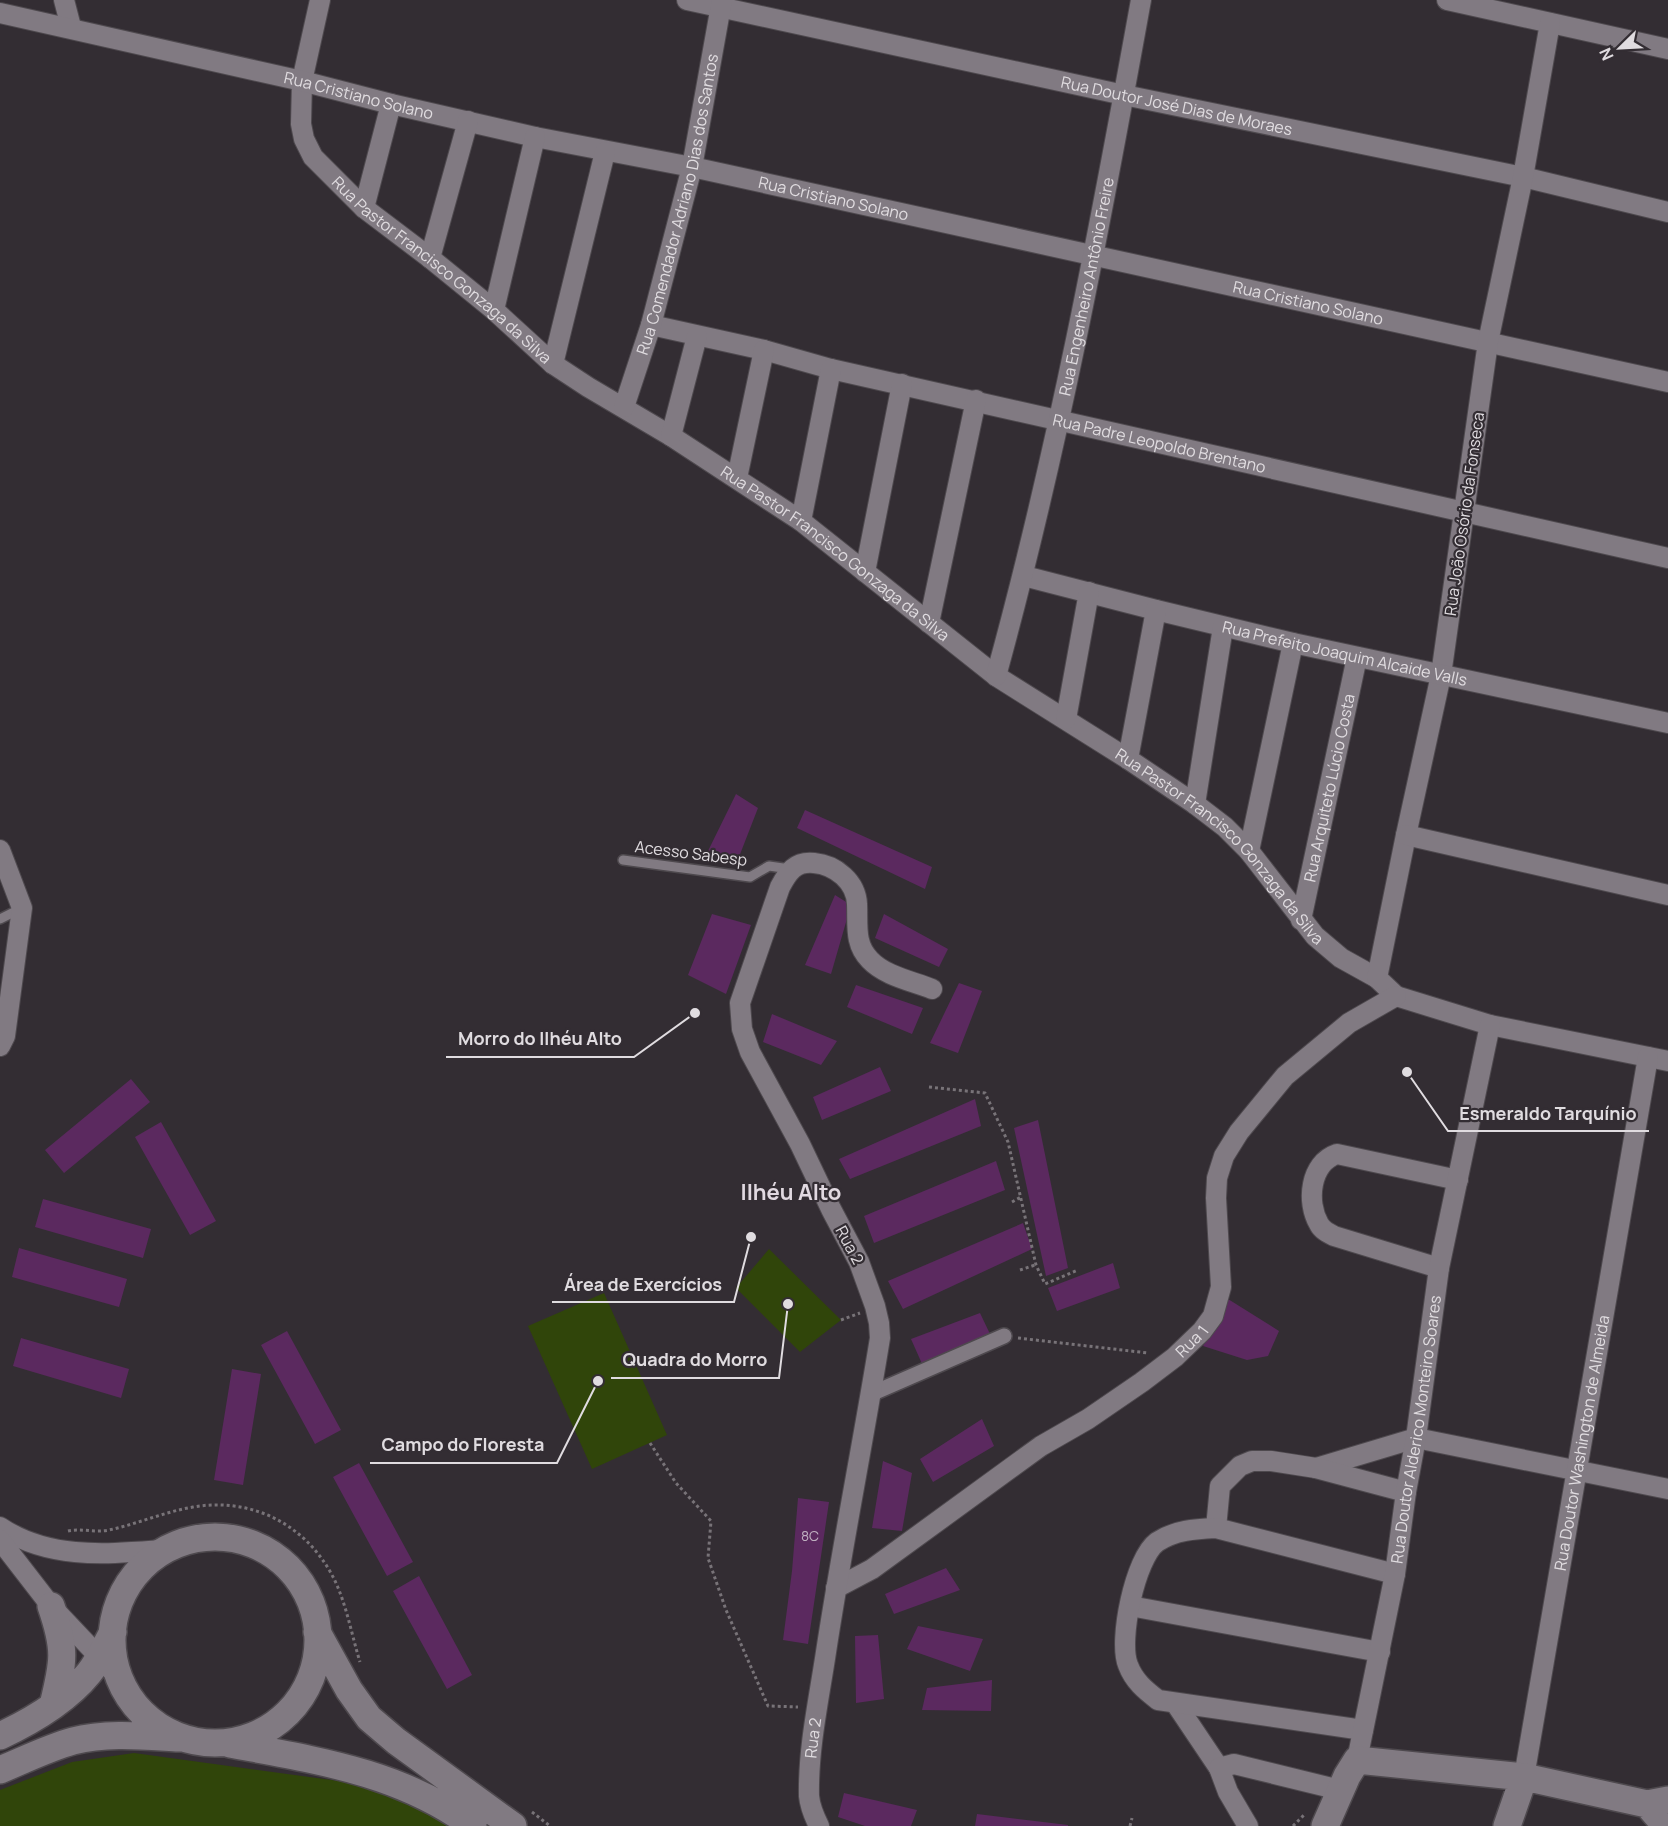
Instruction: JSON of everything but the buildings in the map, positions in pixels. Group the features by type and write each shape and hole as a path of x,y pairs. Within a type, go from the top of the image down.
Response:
{"main road":[{"path":"0,1736 53,1705 74,1688 94,1665 112,1632 125,1589 135,1574 163,1550 187,1540 218,1536 245,1541 266,1550 288,1567 307,1595 314,1612 317,1632 316,1658 312,1673 306,1688 291,1709 270,1727 256,1734 220,1742"},
{"path":"51,1606 61,1636 62,1661 53,1705"},
{"path":"112,1632 113,1652 120,1679 135,1704 147,1717 170,1732 187,1738"},
{"path":"317,1632 349,1690 369,1718 396,1741 522,1819"},
{"path":"0,1770 73,1741 117,1736 187,1738 304,1757 373,1774 422,1795 473,1826"},
{"path":"1357,1760 1524,1777 1657,1802 1666,1826"},
{"name":"Rua Doutor Alderico Monteiro Soares","path":"1325,1826 1340,1790 1357,1760"},
{"name":"Rua Doutor Washington de Almeida","path":"1507,1826 1524,1777"}],"street":[{"path":"64,0 71,27"},
{"name":"Rua Pastor Francisco Gonzaga da Silva","path":"320,0 302,81 303,139 313,157 364,208 494,310 553,364 671,436 801,520 996,676 1195,804 1225,827 1249,851 1315,936 1341,958 1377,978"},
{"name":"Rua Doutor José Dias de Moraes","path":"687,0 722,4 1124,95 1523,177 1668,212"},
{"name":"Rua Engenheiro Antônio Freire","path":"996,676 1024,576 1094,256 1141,0"},
{"path":"1447,0 1668,49"},
{"name":"Rua Comendador Adriano Dias dos Santos","path":"624,407 651,325 692,167 722,4"},
{"name":"Rua Cristiano Solano","path":"0,13 71,27 535,137 692,167 1668,382"},
{"name":"Rua João Osório da Fonseca","path":"1377,978 1441,675 1488,342 1523,177 1550,23"},
{"path":"364,208 391,104"},
{"path":"430,258 468,121"},
{"path":"494,310 535,137"},
{"path":"553,364 605,152"},
{"name":"Rua Padre Leopoldo Brentano","path":"651,325 764,350 831,369 1668,558"},
{"path":"671,436 697,336"},
{"path":"737,478 764,350"},
{"path":"801,520 831,369"},
{"path":"865,572 902,384"},
{"path":"929,623 976,400"},
{"name":"Rua Prefeito Joaquim Alcaide Valls","path":"1024,576 1293,643 1668,723"},
{"path":"1066,719 1089,592"},
{"path":"1128,759 1156,610"},
{"path":"1195,804 1223,627"},
{"path":"1249,851 1293,643"},
{"name":"Rua Arquiteto Lúcio Costa","path":"1301,920 1357,657"},
{"path":"1406,835 1668,895"},
{"path":"0,850 22,908 2,1041"},
{"path":"790,869 800,864 814,863 834,869 844,876 854,889 857,902 856,932 861,948 870,961 884,971 932,989"},
{"name":"Rua 2","path":"790,869 780,887 740,1003 742,1029 750,1052 800,1144 867,1280 879,1323 880,1338 836,1588 810,1765 809,1799 812,1814 819,1826"},
{"path":"1377,978 1396,996 1490,1025 1668,1061"},
{"name":"Rua 1","path":"836,1588 872,1569 916,1539 1003,1472 1142,1382 1175,1357 1202,1331 1213,1316 1221,1287 1216,1198 1217,1178 1224,1156 1239,1132 1285,1076 1349,1023 1396,996"},
{"name":"Rua Doutor Alderico Monteiro Soares","path":"1357,1760 1395,1574 1439,1268 1490,1025"},
{"name":"Rua Doutor Washington de Almeida","path":"1524,1777 1648,1057"},
{"path":"1439,1268 1334,1236 1319,1225 1312,1203 1316,1173 1321,1163 1337,1154 1458,1180"},
{"path":"871,1394 1004,1336"},
{"path":"1316,1468 1416,1438 1668,1489"},
{"path":"1215,1528 1220,1486 1240,1466 1252,1461 1271,1461 1316,1468 1406,1492"},
{"path":"0,1527 33,1544 57,1551 102,1554 163,1550"},
{"path":"1363,1730 1158,1700 1142,1688 1132,1675 1127,1663 1125,1644 1130,1606 1137,1578 1149,1551 1156,1543 1169,1536 1190,1530 1215,1528 1395,1574"},
{"path":"0,1540 94,1665 120,1679"},
{"path":"1130,1606 1380,1652"},
{"path":"1176,1704 1219,1768 1228,1792 1248,1826"},
{"path":"1219,1768 1234,1764 1340,1790"}],"lane":[{"name":"Acesso Sabesp","path":"623,860 750,877 769,866 790,869"},
{"path":"0,919 22,908"}],"path":[{"path":"929,1087 985,1093 1008,1142 1036,1265 1045,1284 1078,1270"},
{"path":"998,1136 1003,1131"},
{"path":"1012,1202 1021,1197"},
{"path":"1020,1270 1036,1265"},
{"path":"1004,1336 1175,1357"},
{"path":"650,1443 676,1483 711,1521 708,1558 726,1610 768,1706 818,1708"},
{"path":"57,1551 56,1540 59,1534 78,1529 106,1531 194,1507 237,1506 261,1511 288,1526 317,1552 332,1575 344,1605 362,1669"},
{"path":"1130,1826 1131,1818"},
{"path":"522,1819 550,1826"}],"green space":[{"path":"769,1249 841,1320 800,1352 736,1288"},
{"path":"604,1293 667,1435 592,1469 528,1326"},
{"path":"134,1753 346,1782 424,1808 448,1826 0,1826 0,1790 72,1762"}],"place":[{"name":"Morro do Ilhéu Alto","path":"695,1013"},
{"name":"Esmeraldo Tarquínio","path":"1407,1072"},
{"name":"Área de Exercícios","path":"751,1237"},
{"name":"Quadra do Morro","path":"788,1304"},
{"name":"Campo do Floresta","path":"598,1381"}],"district":[{"name":"Ilhéu Alto","path":"791,1192"}]}
